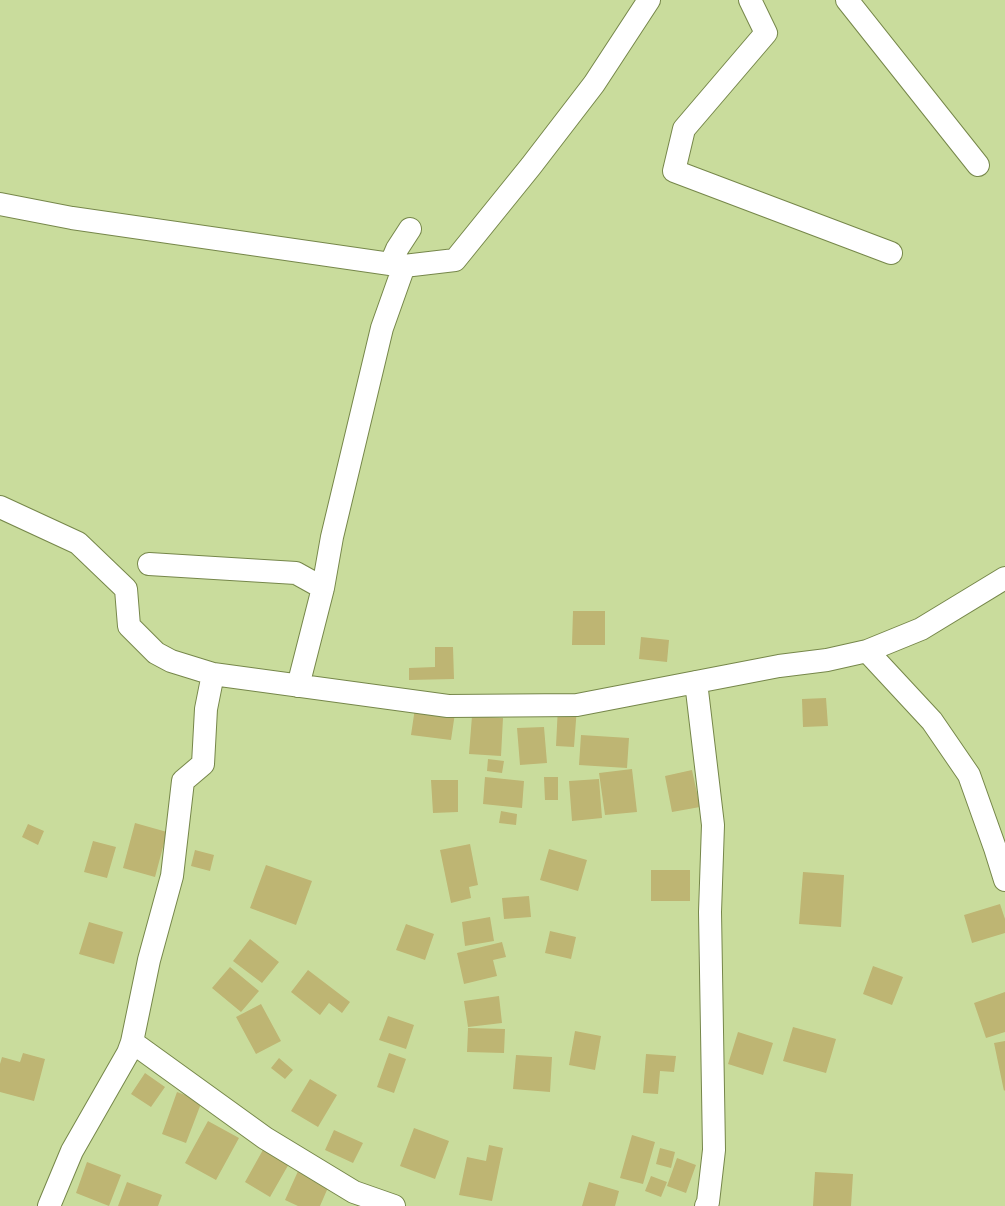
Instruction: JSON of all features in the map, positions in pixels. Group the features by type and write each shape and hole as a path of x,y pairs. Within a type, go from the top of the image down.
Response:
{"street":[{"path":"0,204 72,218 397,264 455,260 531,166 594,84 649,0"},
{"path":"750,0 766,33 684,129 674,171 891,253"},
{"path":"847,0 978,165"},
{"path":"298,686 323,588 332,537 397,264 397,249 410,229"},
{"path":"0,507 78,543 126,589 129,626 156,653 171,661 213,674 448,706 577,705 779,666 827,660 867,651 921,629 1005,578"},
{"path":"149,564 296,573 323,588"},
{"path":"867,651 932,721 969,775 996,848 1005,880"},
{"path":"49,1206 72,1151 128,1053 132,1042 148,960 172,876 183,781 203,764 206,709 213,674"},
{"path":"696,682 713,825 710,912 714,1150 708,1202 706,1206"},
{"path":"132,1042 265,1138 354,1192 394,1206"}],"building":[{"path":"573,611 605,611 605,645 572,645"},
{"path":"641,637 669,640 667,662 639,659"},
{"path":"435,647 453,647 454,679 409,680 409,668 435,667"},
{"path":"826,698 828,726 803,727 802,699"},
{"path":"558,706 577,707 574,747 556,746"},
{"path":"415,708 455,713 451,740 411,735"},
{"path":"472,716 503,718 501,756 469,754"},
{"path":"544,727 547,763 520,765 517,728"},
{"path":"581,735 629,738 627,768 579,765"},
{"path":"488,759 504,761 502,773 487,771"},
{"path":"632,769 637,812 605,815 599,773"},
{"path":"692,770 700,807 672,812 665,776"},
{"path":"485,777 524,781 522,808 483,804"},
{"path":"544,777 558,777 558,800 545,800"},
{"path":"599,779 602,818 572,821 569,781"},
{"path":"431,780 458,780 458,812 433,813"},
{"path":"501,811 517,814 516,825 499,823"},
{"path":"135,823 167,832 155,877 123,868"},
{"path":"28,824 44,831 38,845 22,837"},
{"path":"93,841 116,847 107,878 84,872"},
{"path":"470,844 478,885 469,887 471,898 451,903 440,850"},
{"path":"549,849 587,860 578,891 540,880"},
{"path":"195,850 214,855 210,871 191,866"},
{"path":"266,865 312,881 296,925 250,908"},
{"path":"651,870 690,870 690,901 651,901"},
{"path":"803,872 844,875 841,927 799,924"},
{"path":"529,896 531,917 504,919 502,898"},
{"path":"1000,904 1005,919 1005,933 972,943 964,915"},
{"path":"490,917 494,941 465,946 462,922"},
{"path":"89,922 123,932 114,964 79,954"},
{"path":"406,924 434,934 425,960 396,950"},
{"path":"550,931 576,937 571,959 545,953"},
{"path":"250,939 279,962 262,983 233,961"},
{"path":"502,942 506,957 493,960 497,976 464,984 457,953"},
{"path":"873,966 903,977 892,1005 863,994"},
{"path":"230,967 259,991 241,1012 212,988"},
{"path":"308,970 350,1002 342,1013 329,1003 320,1015 291,992"},
{"path":"1005,992 1005,1032 986,1038 974,1003"},
{"path":"499,996 502,1023 468,1027 464,1001"},
{"path":"261,1004 281,1041 256,1054 236,1017"},
{"path":"388,1016 414,1025 406,1049 379,1040"},
{"path":"793,1027 836,1039 826,1073 783,1061"},
{"path":"468,1028 505,1029 504,1053 467,1052"},
{"path":"575,1031 601,1036 595,1070 569,1065"},
{"path":"738,1032 773,1043 763,1075 728,1064"},
{"path":"1005,1041 1005,1090 1004,1091 994,1043"},
{"path":"23,1053 45,1059 34,1101 0,1092 0,1064 2,1057 20,1062"},
{"path":"389,1053 406,1059 394,1093 377,1087"},
{"path":"646,1054 676,1056 674,1072 660,1071 658,1094 643,1093"},
{"path":"516,1055 552,1057 550,1092 513,1089"},
{"path":"279,1058 293,1070 285,1079 271,1068"},
{"path":"145,1073 165,1087 151,1107 131,1094"},
{"path":"310,1079 337,1095 318,1127 291,1111"},
{"path":"177,1092 202,1101 186,1143 162,1134"},
{"path":"208,1121 239,1138 216,1180 185,1163"},
{"path":"414,1128 449,1141 435,1179 400,1166"},
{"path":"334,1130 363,1143 353,1163 325,1150"},
{"path":"632,1135 655,1142 643,1184 620,1178"},
{"path":"489,1145 503,1148 492,1201 459,1195 467,1157 486,1161"},
{"path":"264,1148 290,1162 270,1197 245,1182"},
{"path":"660,1148 675,1152 671,1168 656,1164"},
{"path":"677,1158 696,1165 686,1193 667,1186"},
{"path":"87,1162 121,1175 109,1206 76,1193"},
{"path":"299,1169 330,1183 320,1206 298,1206 285,1200"},
{"path":"815,1172 853,1174 851,1206 813,1206"},
{"path":"651,1176 667,1182 661,1197 645,1191"},
{"path":"127,1182 162,1195 158,1206 118,1206"},
{"path":"589,1182 619,1191 615,1206 582,1206"}]}
